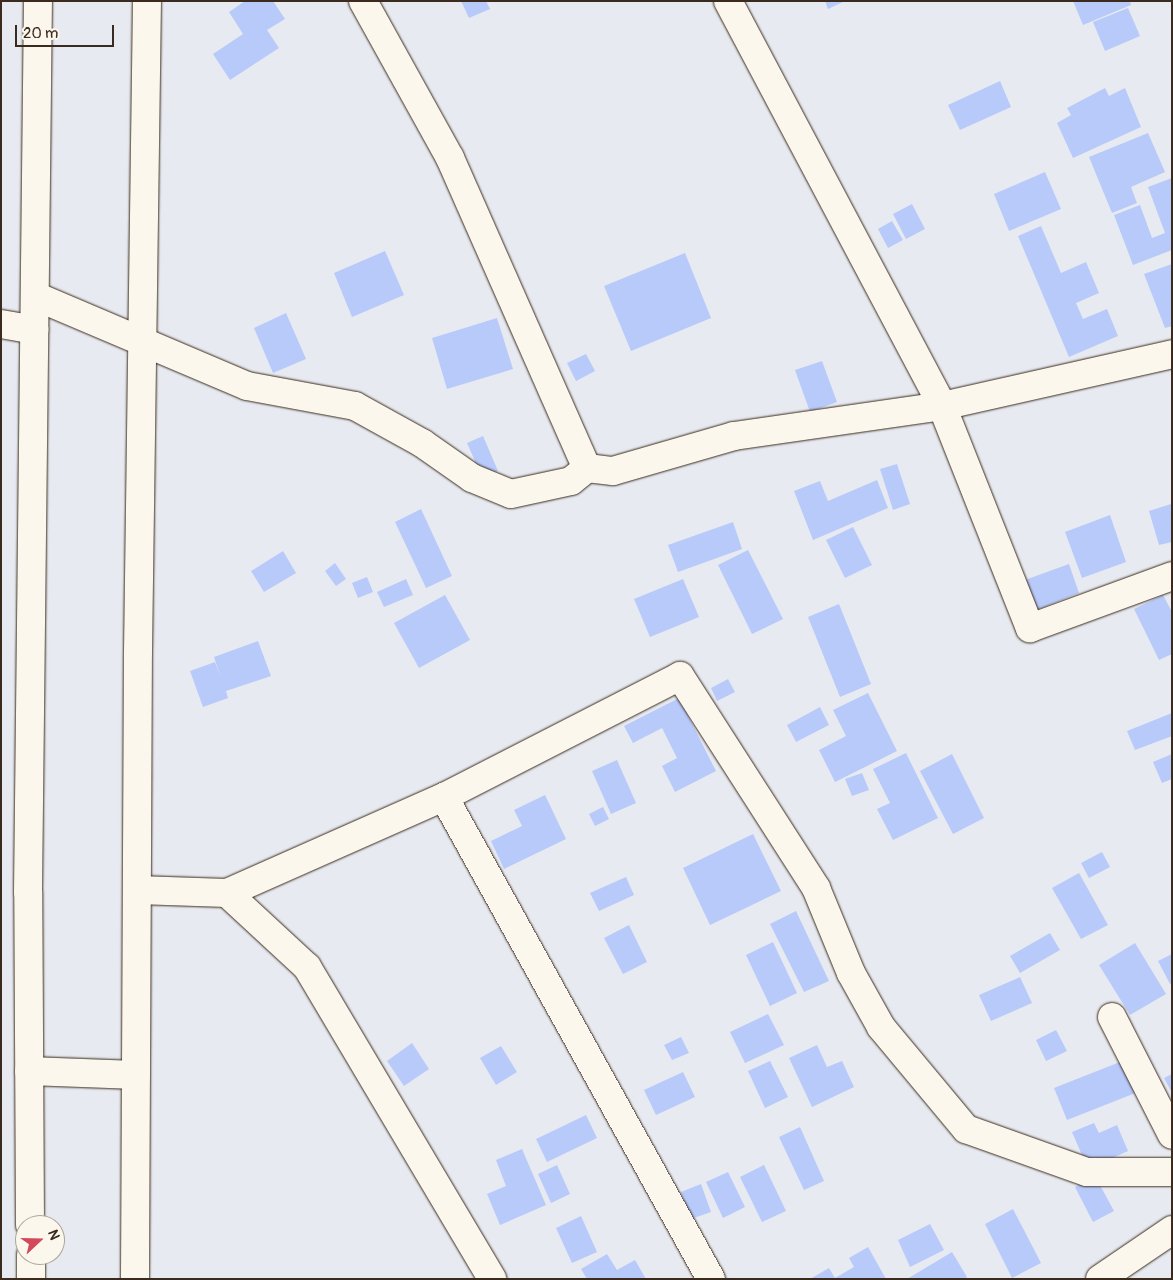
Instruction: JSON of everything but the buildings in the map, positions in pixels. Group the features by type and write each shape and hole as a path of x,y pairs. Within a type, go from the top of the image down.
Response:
{"street":[{"path":"30,1215 34,330 38,1"},
{"path":"135,1279 136,890 147,1"},
{"path":"363,1 450,158 587,468"},
{"path":"728,1 942,406 1030,628 1172,576"},
{"path":"35,296 142,345 247,386 355,406 422,443 472,478 511,494 571,481 587,468 613,471 734,436 942,406 1172,354"},
{"path":"1,324 34,330"},
{"path":"136,890 227,892 444,797 680,676 816,888 851,973 881,1026 966,1129 1087,1172 1172,1172"},
{"path":"444,797 711,1279"},
{"path":"227,892 307,967 492,1279"},
{"path":"1112,1017 1172,1135"},
{"path":"30,1070 136,1076"},
{"path":"1100,1279 1172,1230"},
{"path":"31,1265 31,1279"}]}
